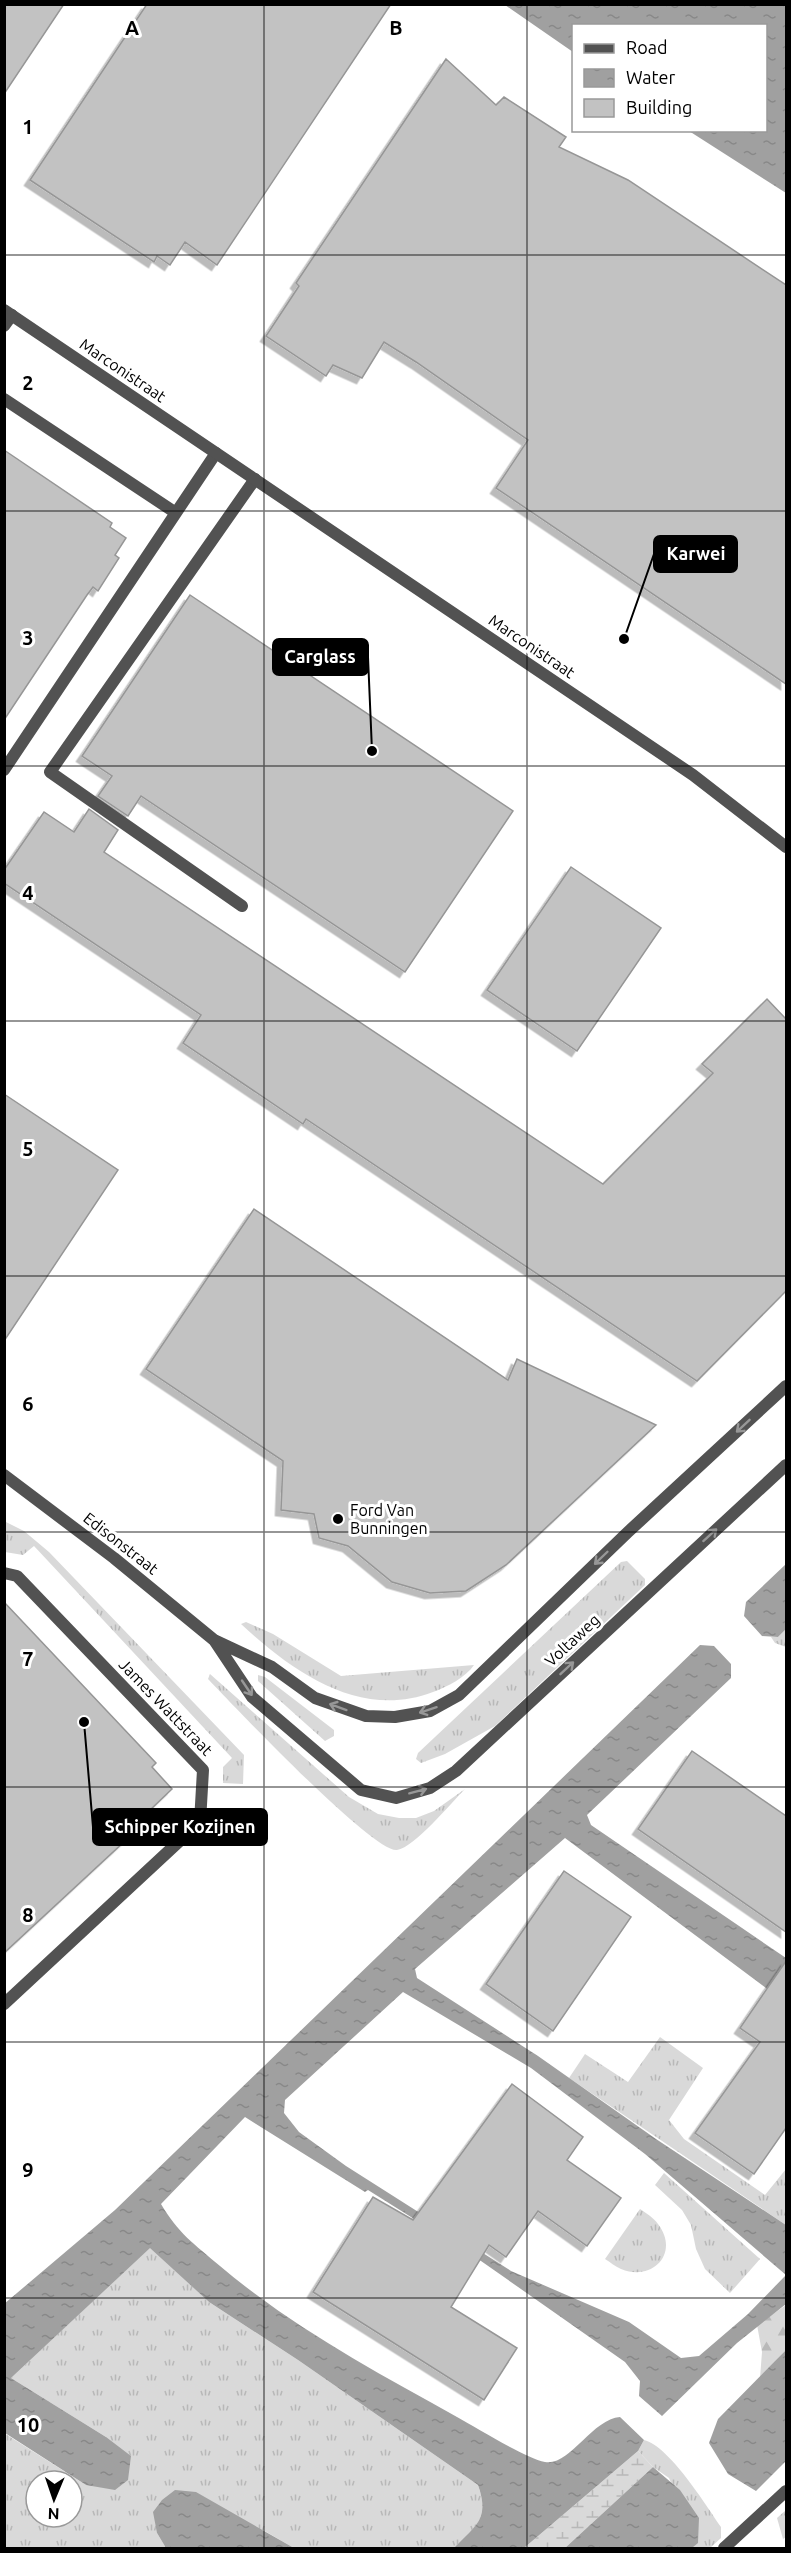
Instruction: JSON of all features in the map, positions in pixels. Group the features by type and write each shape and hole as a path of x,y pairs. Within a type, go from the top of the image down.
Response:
{"street":[{"name":"Marconistraat","path":"4,326 8,312 693,775 786,847"},
{"path":"4,399 176,513"},
{"path":"4,770 216,453"},
{"path":"242,906 50,772 255,478"},
{"name":"Edisonstraat","path":"4,1475 114,1558 214,1640 272,1667 315,1698 366,1716 395,1717 430,1711 459,1695 628,1532 786,1386"},
{"name":"Voltaweg","path":"361,1790 396,1798 430,1788 456,1771 786,1465"},
{"name":"James Wattstraat","path":"4,1573 17,1576 203,1770 200,1822 4,2004"},
{"name":"Edisonstraat","path":"214,1640 252,1697 361,1790"},
{"path":"724,2548 786,2491"}],"green space":[{"path":"4,1521 24,1531 49,1552 244,1755 243,1784 223,1783 223,1767 232,1758 34,1546 23,1555 5,1552"},
{"path":"627,1561 645,1579 645,1585 495,1726 445,1754 421,1763 416,1759 418,1753 621,1562"},
{"path":"246,1622 273,1634 341,1676 474,1665 461,1677 433,1692 406,1699 380,1700 354,1695 305,1674 261,1642 241,1624"},
{"path":"786,1629 786,1647 775,1643 771,1637 778,1637"},
{"path":"210,1674 349,1797 378,1814 416,1818 434,1811 465,1789 413,1841 397,1850 383,1845 302,1775 208,1679"},
{"path":"258,1675 265,1677 334,1730 334,1736 325,1741 258,1681"},
{"path":"660,2037 703,2068 669,2120 684,2139 765,2195 786,2169 786,2225 569,2078 585,2054 628,2082"},
{"path":"664,2173 760,2259 730,2293 705,2269 696,2249 691,2225 682,2210 655,2185"},
{"path":"640,2209 658,2224 666,2245 660,2262 653,2268 643,2272 633,2272 619,2268 605,2259"},
{"path":"150,2247 209,2302 298,2360 478,2485 482,2506 481,2514 479,2521 454,2548 294,2548 263,2530 157,2533 166,2548 5,2548 4,2433 61,2469 24,2469 24,2529 84,2529 84,2484 86,2485 106,2437 11,2378"},
{"path":"786,2305 786,2350 760,2378 762,2352 757,2325"},
{"path":"644,2440 654,2445 675,2464 697,2491 721,2527 721,2538 710,2548 692,2548 698,2542 669,2478 653,2467 638,2451"},
{"path":"638,2451 653,2467 565,2548 524,2548"},
{"path":"786,2510 786,2537 783,2539 777,2518"}],"water":[{"path":"505,5 786,5 786,193 691,132 767,132 767,24 572,24 572,51"},
{"path":"786,1564 786,1629 778,1637 762,1636 744,1616 746,1602"},
{"path":"700,1645 714,1646 731,1664 731,1678 587,1815 591,1825 786,1958 786,2003 565,1838 415,1969 417,1978 538,2056 656,2139 786,2225 786,2275 786,2304 737,2343 662,2416 639,2396 640,2381 625,2362 481,2261 245,2117 161,2204 180,2231 194,2244 276,2309 365,2365 514,2449 545,2462 554,2462 600,2426 620,2417 644,2440 638,2451 524,2548 454,2548 479,2521 482,2506 478,2485 298,2360 209,2302 150,2248 11,2378 106,2437 131,2456 128,2480 115,2490 86,2485 84,2484 84,2469 61,2469 5,2433 4,2304 115,2210","holes":["403,1992 531,2068 645,2154 786,2275 748,2314 699,2356 681,2358 629,2322 511,2271 346,2166 299,2132 284,2113 285,2100"]},
{"path":"786,2350 786,2461 756,2491 728,2474 709,2443 718,2419"},
{"path":"653,2467 680,2490 699,2518 698,2543 692,2548 565,2548"},
{"path":"175,2490 196,2492 294,2548 166,2548 157,2533 153,2512 162,2500"}],"building":[{"path":"4,4 64,4 4,94"},
{"path":"147,4 391,4 217,265 185,242 170,265 157,256 154,262 30,180"},
{"path":"446,59 496,105 504,97 566,137 559,147 628,180 786,285 786,684 496,488 528,440 416,362 384,342 362,378 333,365 326,376 266,336 299,286 296,283"},
{"path":"4,450 112,523 110,527 126,538 115,555 119,558 98,591 93,587 87,595 4,720"},
{"path":"190,595 513,811 405,972 141,796 128,816 98,796 112,776 82,756"},
{"path":"89,809 118,830 104,852 603,1184 713,1073 702,1064 767,999 786,1019 786,1291 697,1381 306,1119 303,1124 183,1043 201,1015 4,883 4,870 44,812 74,832"},
{"path":"571,867 661,928 577,1051 487,990"},
{"path":"4,1094 118,1170 4,1341"},
{"path":"254,1209 508,1380 517,1359 656,1425 506,1565 466,1591 430,1593 392,1582 348,1546 319,1538 314,1514 281,1510 283,1461 146,1369"},
{"path":"4,1602 156,1763 152,1767 172,1789 149,1811 153,1815 4,1953"},
{"path":"692,1751 786,1816 786,1932 638,1829"},
{"path":"564,1871 631,1917 553,2031 486,1984"},
{"path":"786,1961 786,2128 754,2174 695,2133 760,2042 740,2028"},
{"path":"512,2084 583,2137 567,2160 621,2198 587,2246 538,2211 506,2257 489,2245 451,2307 517,2348 484,2400 313,2292 373,2197 413,2220"}],"place":[{"name":"Karwei","path":"624,639"},
{"name":"Carglass","path":"372,751"},
{"name":"Ford Van Bunningen","path":"338,1519"},
{"name":"Schipper Kozijnen","path":"84,1722"}]}
